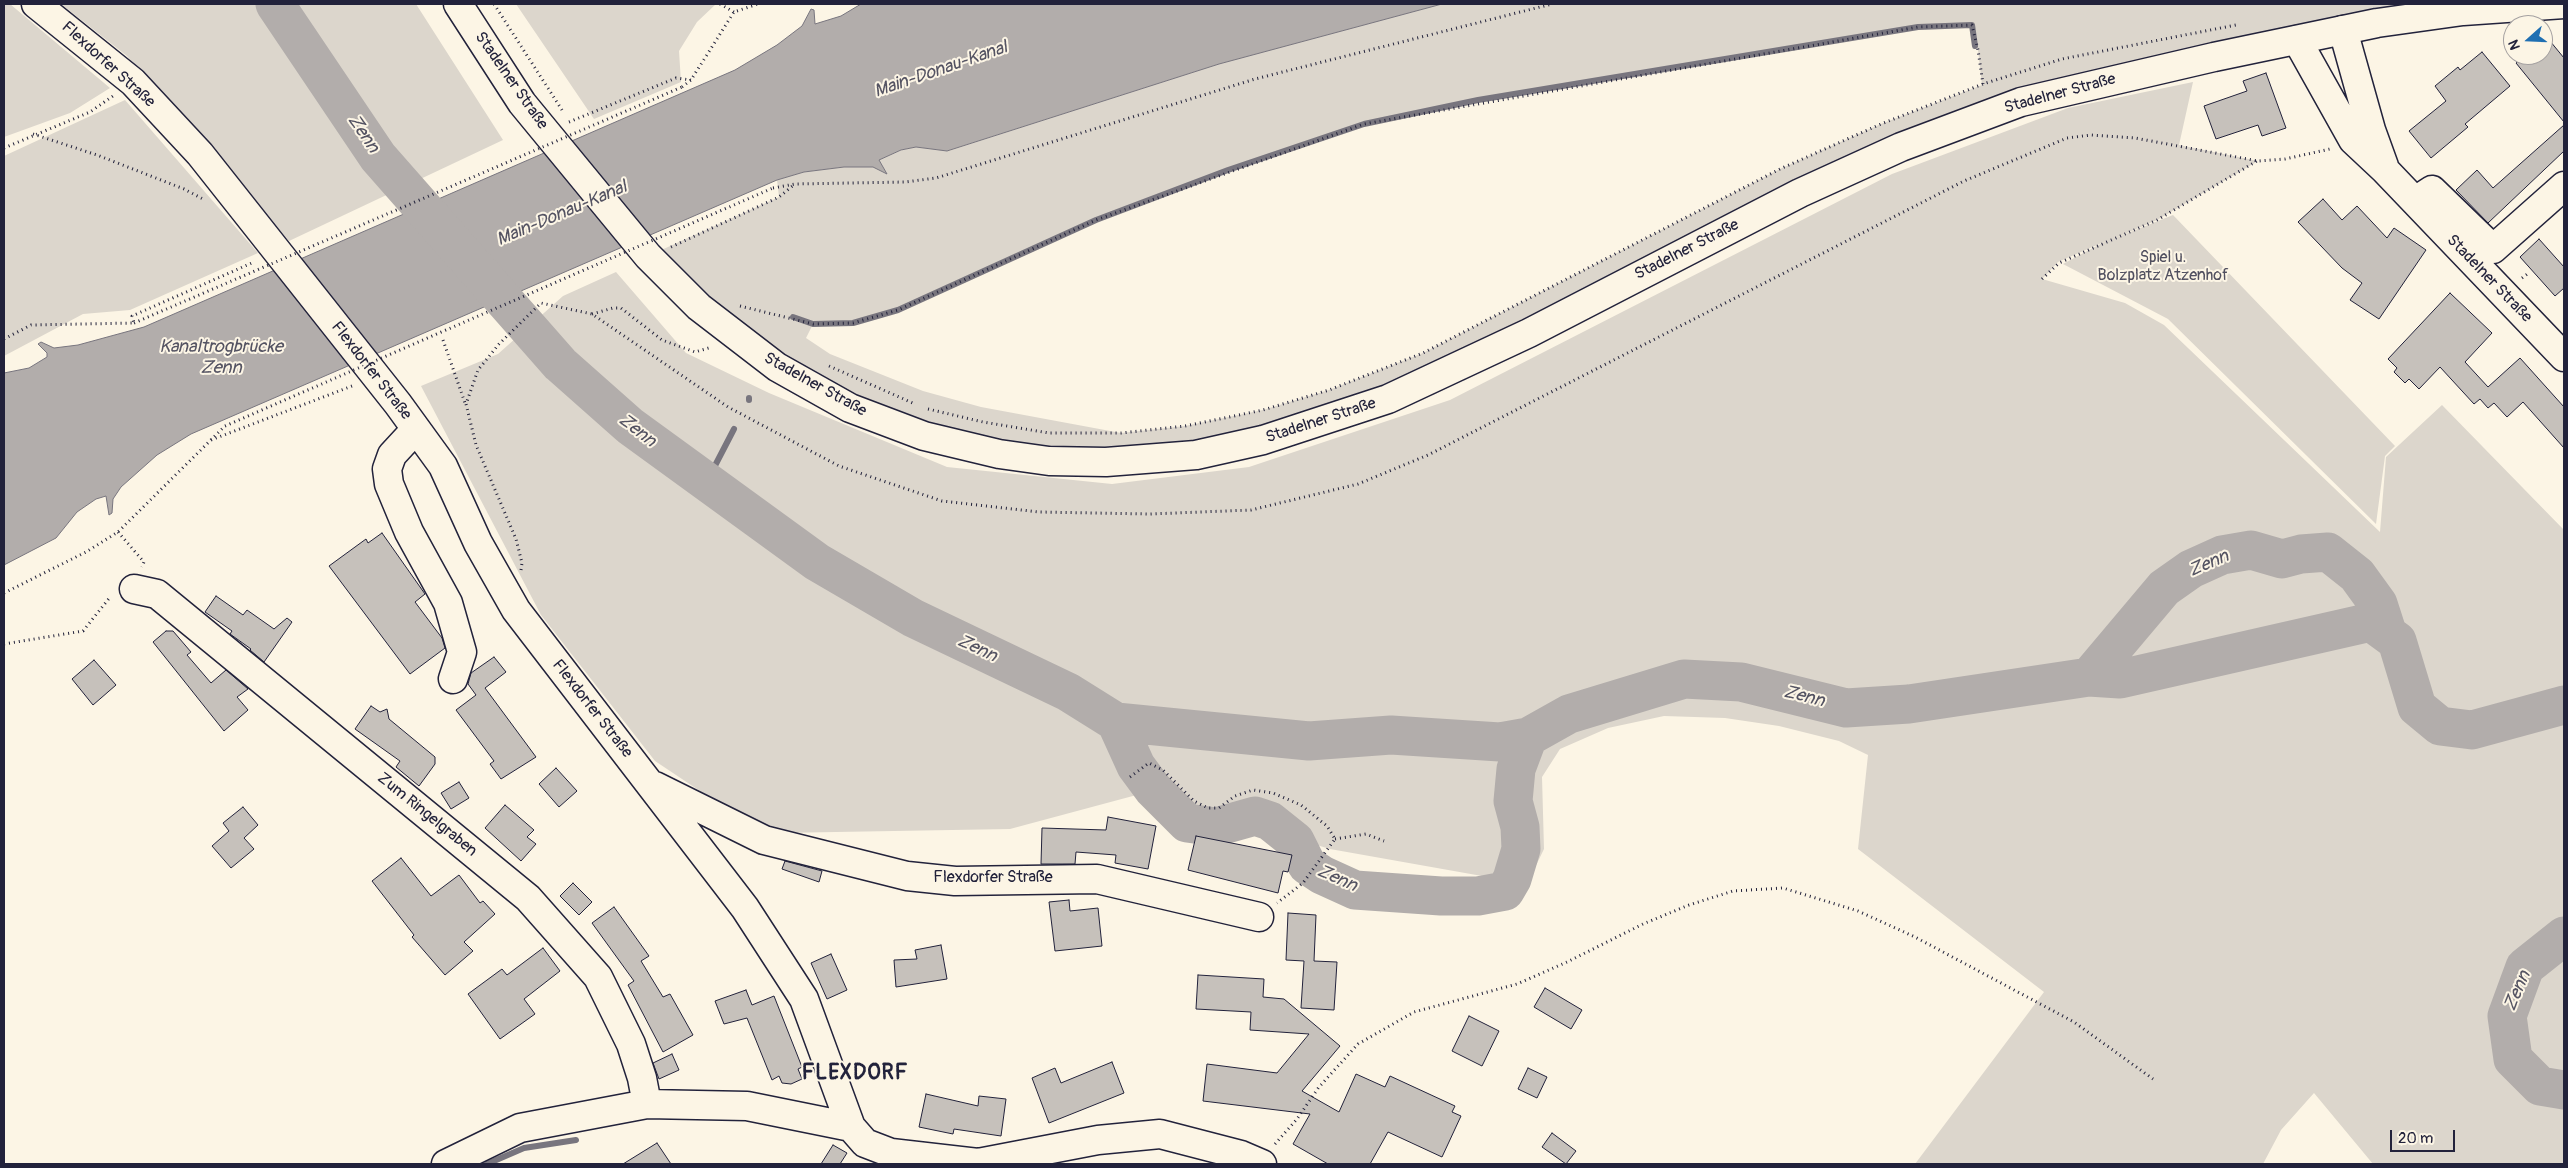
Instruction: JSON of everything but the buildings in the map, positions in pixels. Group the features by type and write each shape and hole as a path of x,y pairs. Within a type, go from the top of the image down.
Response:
{"street":[{"name":"Flexdorfer Straße","path":"36,4 133,82 200,154 376,376 443,466 478,543 516,610 745,908 804,999 859,1145"},
{"name":"Stadelner Straße","path":"458,4 522,103 648,256 699,307 746,345 778,367 850,408 924,436 999,454 1049,461 1097,462 1196,455 1263,440 1380,402 1452,371 1782,202 1901,147 2021,102 2178,65 2343,30 2371,130 2385,170"},
{"path":"2343,30 2463,11 2564,4"},
{"name":"Stadelner Straße","path":"2297,40 2353,140 2385,170 2564,357"},
{"name":"Stadelner Straße","path":"2415,201 2432,190 2493,249 2564,186"},
{"path":"416,429 392,455 388,469 389,484 409,532 448,604 462,652 454,679"},
{"name":"Zum Ringelgraben","path":"134,589 156,594 528,898 598,977 631,1044 642,1078 646,1104"},
{"name":"Flexdorfer Straße","path":"650,783 764,840 907,876 955,881 1097,880 1259,918"},
{"path":"446,1164 520,1128 577,1115 646,1104 747,1106 859,1145 891,1153 978,1163 1098,1140 1160,1134 1241,1155 1260,1163"}],"path":[{"path":"494,4 570,123 676,78 691,80"},
{"path":"720,4 734,12"},
{"path":"4,339 31,325 134,323 682,87 691,80 734,12 758,4"},
{"path":"4,593 86,552 118,532 225,426 773,188 795,184 905,182 936,178 1255,79 1552,4"},
{"path":"734,305 813,324 853,323 898,310 1096,220 1364,124 1918,27 1972,25 1983,84"},
{"path":"2209,25 2210,30"},
{"path":"925,409 983,422 1049,433 1121,433 1185,426 1263,410 1329,390 1423,353 1780,169 1881,124 1983,84 2062,59 2230,26"},
{"path":"4,148 33,134 90,112 133,82"},
{"path":"33,134 106,158 184,189 210,202"},
{"path":"2091,135 2136,138 2258,161 2285,159 2317,153 2353,140"},
{"path":"2042,280 2059,263 2157,220 2258,161"},
{"path":"663,250 779,197 795,184"},
{"path":"134,323 132,316 278,251"},
{"path":"466,404 478,370 499,344 541,304 592,314 728,407"},
{"path":"592,314 613,308 621,308 662,340 695,352"},
{"path":"443,340 466,404 476,445 516,540 522,563 521,573"},
{"path":"827,365 916,405"},
{"path":"208,442 376,376"},
{"path":"118,532 144,562"},
{"path":"4,644 83,630 116,591 134,589"},
{"path":"1130,777 1149,764 1163,770 1194,801 1208,808 1219,808 1235,796 1253,790 1273,793 1301,805 1327,826 1335,839"},
{"path":"1259,918 1303,883 1335,839 1366,834 1384,841"},
{"path":"1260,1163 1297,1119 1318,1087 1358,1044 1406,1017 1430,1008 1517,984 1568,962 1643,924 1688,905 1732,891 1783,888 1858,911 1915,937 2074,1022 2153,1079"}],"green space":[{"path":"4,4 10,4 110,88 70,113 4,137"},
{"path":"61,4 416,4 503,140 289,241 127,56"},
{"path":"516,4 716,4 697,22 679,51 681,82 594,119"},
{"path":"1442,4 2564,4 2463,11 2021,102 1529,333 1263,440 1049,461 850,408 648,256 779,197 777,180 804,172 844,167 873,167 887,174 879,160 902,150 916,147 948,151 1219,64","holes":["1971,25 1978,50 1982,85 1881,124 1780,169 1423,353 1329,390 1263,410 1185,426 1121,433 981,407 923,391 830,354 806,338 813,324 853,323 898,310 1096,220 1228,170 1364,124 1478,100 1918,27"]},
{"name":"Spiel u. Bolzplatz Atzenhof","path":"2193,82 2179,145 2258,161 2157,220 2113,239 2173,215 2395,446 2385,456 2376,524 2168,319 2063,264 2106,241 2058,262 2042,279 2125,303 2164,325 2380,532 2386,457 2442,405 2564,530 2564,1164 2373,1164 2314,1093 2281,1130 2263,1164 1915,1164 2044,992 1858,849 1868,755 1839,741 1779,726 1725,718 1664,716 1608,728 1560,749 1542,777 1544,849 1527,884 1330,849 1144,793 1010,829 778,833 715,801 655,761 541,615 421,386 498,354 563,296 616,272 686,353 769,393 947,467 1112,484 1249,467 1450,400 1892,174 2068,108"},
{"path":"125,100 258,253 130,310 83,314 4,356 4,156"}],"water":[{"path":"861,4 1442,4 1219,64 947,151 916,147 901,150 879,160 887,174 873,167 844,167 804,172 777,180 191,434 157,455 121,487 113,499 112,513 109,515 106,496 96,499 77,512 56,538 4,565 4,373 29,368 47,357 47,353 38,344 41,342 54,348 78,345 144,327 735,70 777,45 802,26 811,9 814,10 815,24 841,16"}],"waterway":[{"name":"Zenn","path":"275,4 378,157 560,364 630,426 817,562 913,618 1068,692 1116,722 1309,741 1391,735 1500,742 1528,737 1569,714 1684,679 1741,682 1846,708 1909,704 2089,677 2120,679 2371,622 2397,641 2417,707 2440,726 2472,730 2564,705"},
{"path":"793,317 813,324 853,323 898,310 1096,220 1228,170 1364,124 1478,100 1918,27 1972,25 1975,46"},
{"path":"706,483 734,429"},
{"name":"Zenn","path":"2089,677 2164,588 2191,569 2222,555 2251,550 2282,559 2301,554 2328,552 2357,575 2378,604 2387,632"},
{"name":"Zenn","path":"1116,722 1136,766 1153,789 1187,823 1216,827 1255,816 1270,821 1295,841 1307,865 1322,875 1355,890 1441,896 1478,896 1505,891 1512,879 1521,849 1520,827 1513,801 1516,769 1528,737"},
{"name":"Zenn","path":"2564,936 2525,967 2507,1016 2513,1059 2540,1086 2564,1090"},
{"path":"487,1164 524,1148 576,1140"}],"district":[{"name":"FLEXDORF","path":"855,1074"}],"water label":[{"name":"Main-Donau-Kanal","path":"941,70"},
{"name":"Main-Donau-Kanal","path":"562,214"},
{"name":"Kanaltrogbrücke Zenn","path":"221,357"}]}
